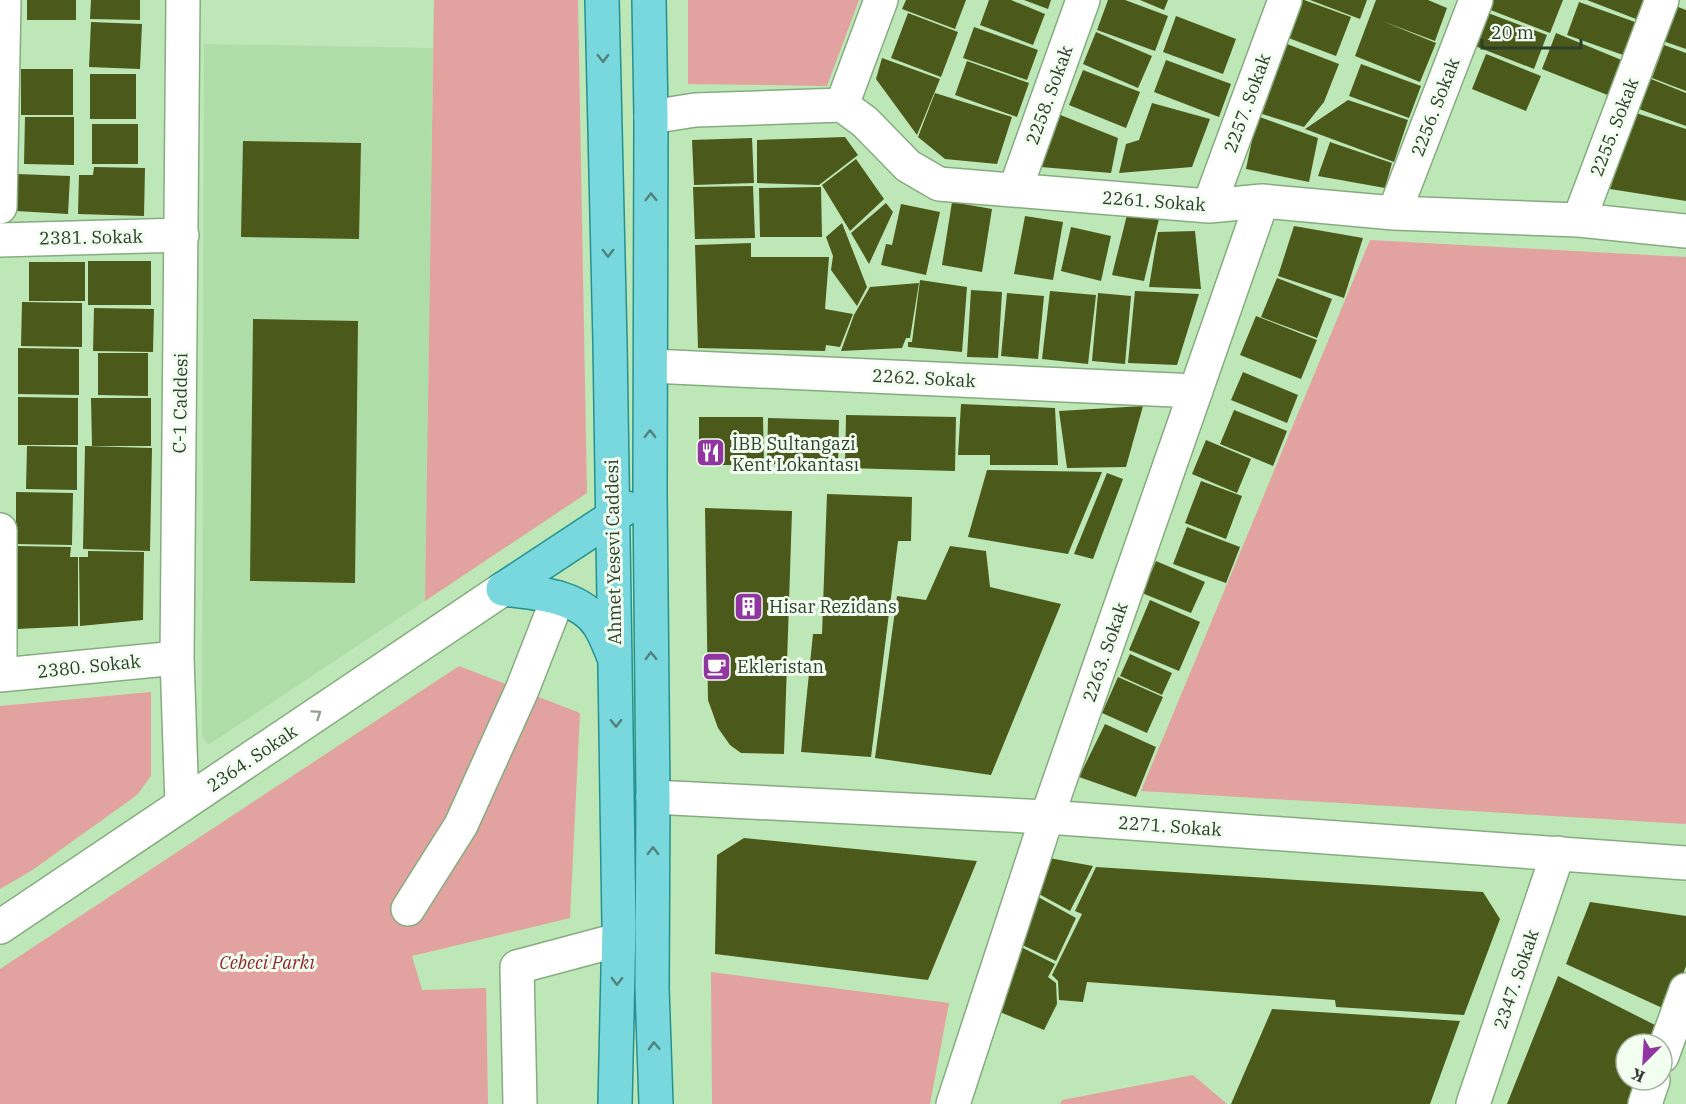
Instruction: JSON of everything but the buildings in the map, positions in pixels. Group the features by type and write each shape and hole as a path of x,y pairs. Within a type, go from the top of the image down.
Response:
{"main road":[{"name":"Ahmet Yesevi Caddesi","path":"602,0 615,661 618,939 615,1104"},
{"name":"Ahmet Yesevi Caddesi","path":"649,0 652,988 656,1104"},
{"path":"503,589 650,492"},
{"path":"503,589 558,598 587,611 599,623 615,661"}],"street":[{"path":"0,207 4,0"},
{"name":"C-1 Caddesi","path":"182,806 177,658 183,0"},
{"path":"651,117 695,110 842,105 881,0"},
{"name":"2258. Sokak","path":"1015,190 1083,0"},
{"name":"2257. Sokak","path":"1209,206 1285,0"},
{"name":"2256. Sokak","path":"1394,213 1476,0"},
{"name":"2255. Sokak","path":"1579,220 1662,0"},
{"name":"2261. Sokak","path":"842,105 865,122 908,165 939,184 1209,206 1262,201 1394,213 1579,220 1686,231"},
{"name":"2263. Sokak","path":"953,1104 1047,817 1262,201"},
{"name":"2381. Sokak","path":"0,240 182,235"},
{"name":"2262. Sokak","path":"651,366 1196,391"},
{"path":"0,530 0,675"},
{"name":"2364. Sokak","path":"0,927 503,589"},
{"path":"408,909 461,825 522,690 558,598"},
{"name":"2380. Sokak","path":"0,675 177,658"},
{"name":"2271. Sokak","path":"653,797 1047,817 1686,862"},
{"name":"2347. Sokak","path":"1473,1104 1558,853"},
{"path":"520,1104 517,967 618,939"},
{"path":"1671,1032 1686,990"}],"shaded area":[{"path":"204,44 433,48 425,601 208,745 202,735"}],"green space":[{"path":"434,0 578,0 587,493 425,601"},
{"path":"688,0 859,0 827,86 688,84"},
{"path":"1370,240 1686,257 1686,824 1141,791"},
{"name":"Cebeci Parkı","path":"459,666 580,713 570,918 412,956 422,990 486,988 488,1104 0,1104 0,969"},
{"path":"151,692 151,776 137,795 31,871 0,889 0,706"},
{"path":"711,972 949,1003 930,1104 712,1104"},
{"path":"1193,1075 1227,1104 1060,1104 1062,1100"}],"place":[{"name":"İBB Sultangazi Kent Lokantası","path":"711,453"},
{"name":"Hisar Rezidans","path":"748,606"},
{"name":"Ekleristan","path":"716,666"}]}
